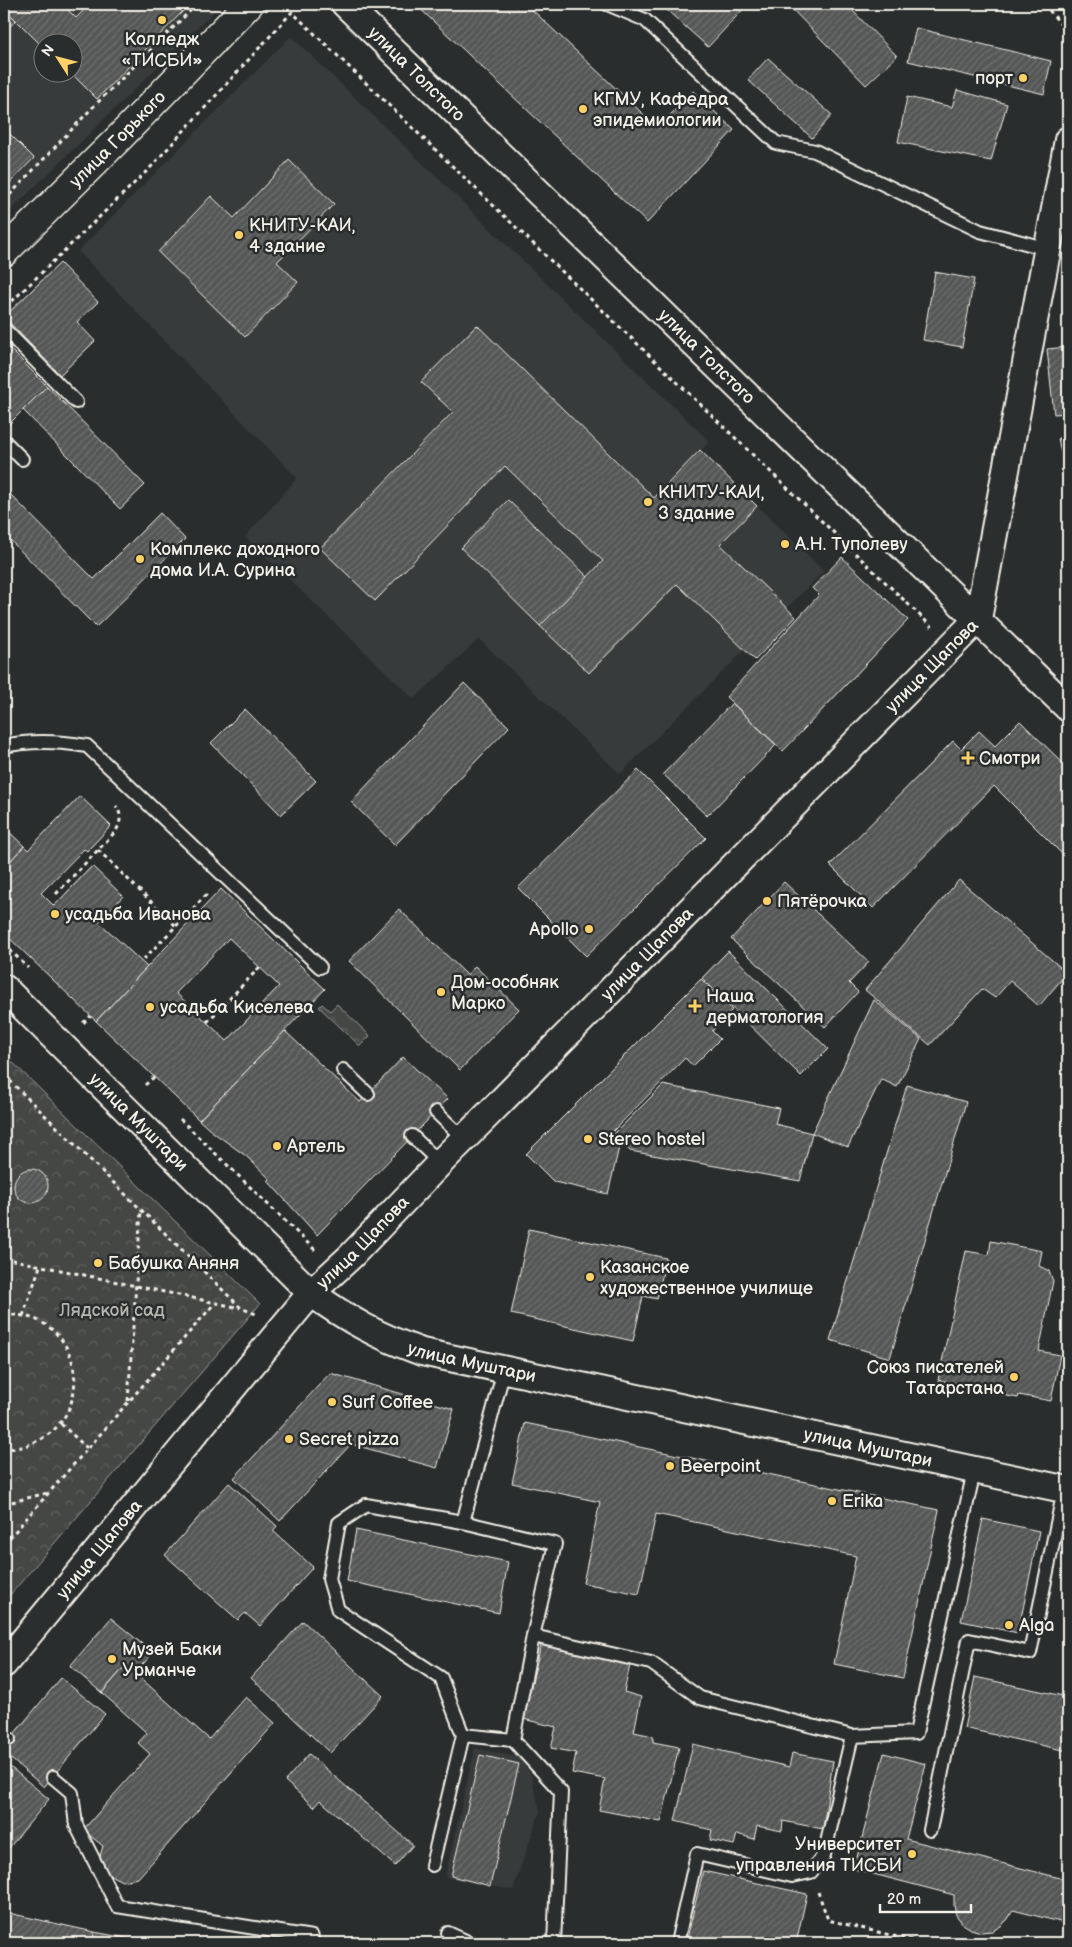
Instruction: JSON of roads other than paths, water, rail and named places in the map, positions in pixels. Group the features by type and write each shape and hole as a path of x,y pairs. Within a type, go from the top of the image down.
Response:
{"main road":[{"name":"улица Горького","path":"4,252 249,4"}],"street":[{"name":"улица Толстого","path":"345,4 1068,708"},
{"name":"улица Щапова","path":"4,1664 311,1293 351,1256 440,1163 978,619 1068,140"},
{"name":"улица Муштари","path":"4,988 311,1293 341,1315 368,1331 422,1352 1066,1490"}],"lane":[{"path":"607,4 646,20 776,143 816,151 980,231 1048,249"},
{"path":"4,329 76,402"},
{"path":"4,441 22,459"},
{"path":"4,746 23,742 47,741 87,746 320,968"},
{"path":"342,1070 368,1094"},
{"path":"436,1112 464,1139"},
{"path":"412,1136 440,1163"},
{"path":"463,1522 504,1370"},
{"path":"533,1636 651,1663 700,1698 852,1736 916,1734 974,1471"},
{"path":"930,1830 969,1640 1030,1653 1066,1490"},
{"path":"432,1865 463,1735 441,1678 338,1610 328,1579 339,1523 366,1505 463,1522 555,1544 533,1636 513,1740"},
{"path":"463,1735 513,1740 561,1792 554,1943"},
{"path":"677,1943 696,1854 792,1876 811,1872 824,1855 852,1736"},
{"path":"53,1776 72,1793 76,1825 117,1906 312,1937 310,1943"},
{"path":"448,1933 470,1943"}],"place":[{"name":"Колледж «ТИСБИ»","path":"162,20"},
{"name":"порт","path":"1023,78"},
{"name":"КГМУ, Кафедра эпидемиологии","path":"583,109"},
{"name":"КНИТУ-КАИ, 4 здание","path":"239,235"},
{"name":"КНИТУ-КАИ, 3 здание","path":"648,502"},
{"name":"А.Н. Туполеву","path":"785,544"},
{"name":"Комплекс доходного дома И.А. Сурина","path":"140,559"},
{"name":"Смотри","path":"968,758"},
{"name":"Пятёрочка","path":"767,901"},
{"name":"усадьба Иванова","path":"55,914"},
{"name":"Apollo","path":"589,929"},
{"name":"Дом-особняк Марко","path":"441,992"},
{"name":"Наша дерматология","path":"695,1006"},
{"name":"усадьба Киселева","path":"150,1007"},
{"name":"Stereo hostel","path":"588,1139"},
{"name":"Артель","path":"277,1146"},
{"name":"Бабушка Аняня","path":"98,1263"},
{"name":"Казанское художественное училище","path":"590,1277"},
{"name":"Союз писателей Татарстана","path":"1014,1377"},
{"name":"Surf Coffee","path":"332,1402"},
{"name":"Secret pizza","path":"289,1439"},
{"name":"Beerpoint","path":"670,1466"},
{"name":"Erika","path":"832,1501"},
{"name":"Alga","path":"1009,1625"},
{"name":"Музей Баки Урманче","path":"112,1659"},
{"name":"Университет управления ТИСБИ","path":"912,1854"}],"park label":[{"name":"Лядской сад","path":"112,1310"}]}
